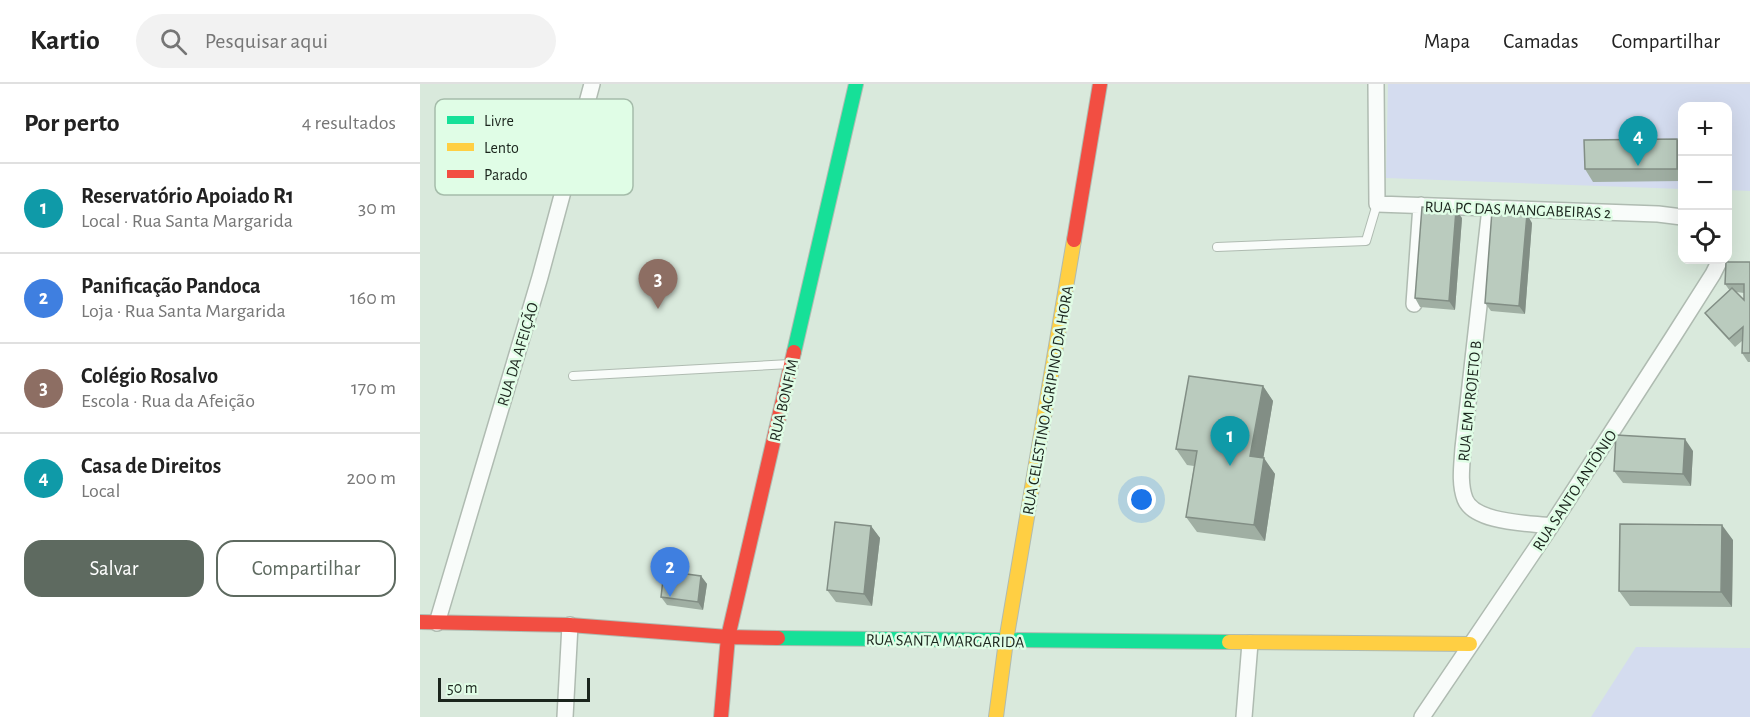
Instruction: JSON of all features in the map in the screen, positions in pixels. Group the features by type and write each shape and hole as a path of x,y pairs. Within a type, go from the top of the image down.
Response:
{"street":[{"name":"RUA DA AFEIÇÃO","path":"588,99 592,84"},
{"name":"RUA BONFIM","path":"721,717 728,637 856,84"},
{"name":"RUA CELESTINO AGRIPINO DA HORA","path":"996,717 1006,641 1100,84"},
{"path":"1376,84 1377,204"},
{"name":"RUA DA AFEIÇÃO","path":"437,623 562,195"},
{"name":"RUA PC DAS MANGABEIRAS 2","path":"1377,204 1678,216"},
{"path":"1414,304 1421,206"},
{"name":"RUA EM PROJETO B","path":"1490,208 1461,482 1466,501 1472,511 1485,517 1551,526"},
{"name":"RUA SANTO ANTÔNIO","path":"1422,717 1551,526 1718,264"},
{"name":"RUA SANTA MARGARIDA","path":"420,622 570,625 728,637 1470,644"},
{"path":"566,717 570,625"},
{"path":"1244,717 1250,643"}],"lane":[{"path":"1217,247 1366,241 1377,204"},
{"path":"573,376 791,364"}],"shaded area":[{"path":"1388,84 1750,84 1750,191 1732,190 1732,102 1678,102 1678,189 1386,178"},
{"path":"1636,647 1750,648 1750,717 1591,717"}],"building":[{"path":"1677,139 1677,169 1585,169 1584,140"},
{"path":"1422,207 1456,210 1449,301 1415,298"},
{"path":"1492,211 1527,214 1519,306 1485,303"},
{"path":"1750,262 1750,353 1742,353 1743,327 1729,339 1705,313 1732,288 1744,300 1744,284 1725,284 1726,264"},
{"path":"1189,376 1263,386 1250,456 1264,458 1254,525 1186,517 1197,451 1176,449"},
{"path":"1616,435 1685,439 1683,474 1614,471"},
{"path":"835,522 871,526 864,594 827,590"},
{"path":"1620,524 1722,525 1721,592 1619,591"},
{"path":"664,571 701,576 698,602 661,597"}],"traffic: fast":[{"path":"794,352 856,84"},
{"path":"778,638 1229,642"}],"traffic: slow":[{"path":"996,717 1006,641 1074,240"},
{"path":"1229,642 1470,644"}],"traffic: jam":[{"path":"1074,240 1100,84"},
{"path":"721,717 728,637 794,352"},
{"path":"420,622 570,625 728,637 778,638"}],"place":[{"name":"Casa de Direitos","path":"1638,166"},
{"name":"Colégio Rosalvo","path":"658,309"},
{"name":"Reservatório Apoiado R1","path":"1230,466"},
{"name":"Panificação Pandoca","path":"670,597"}]}
